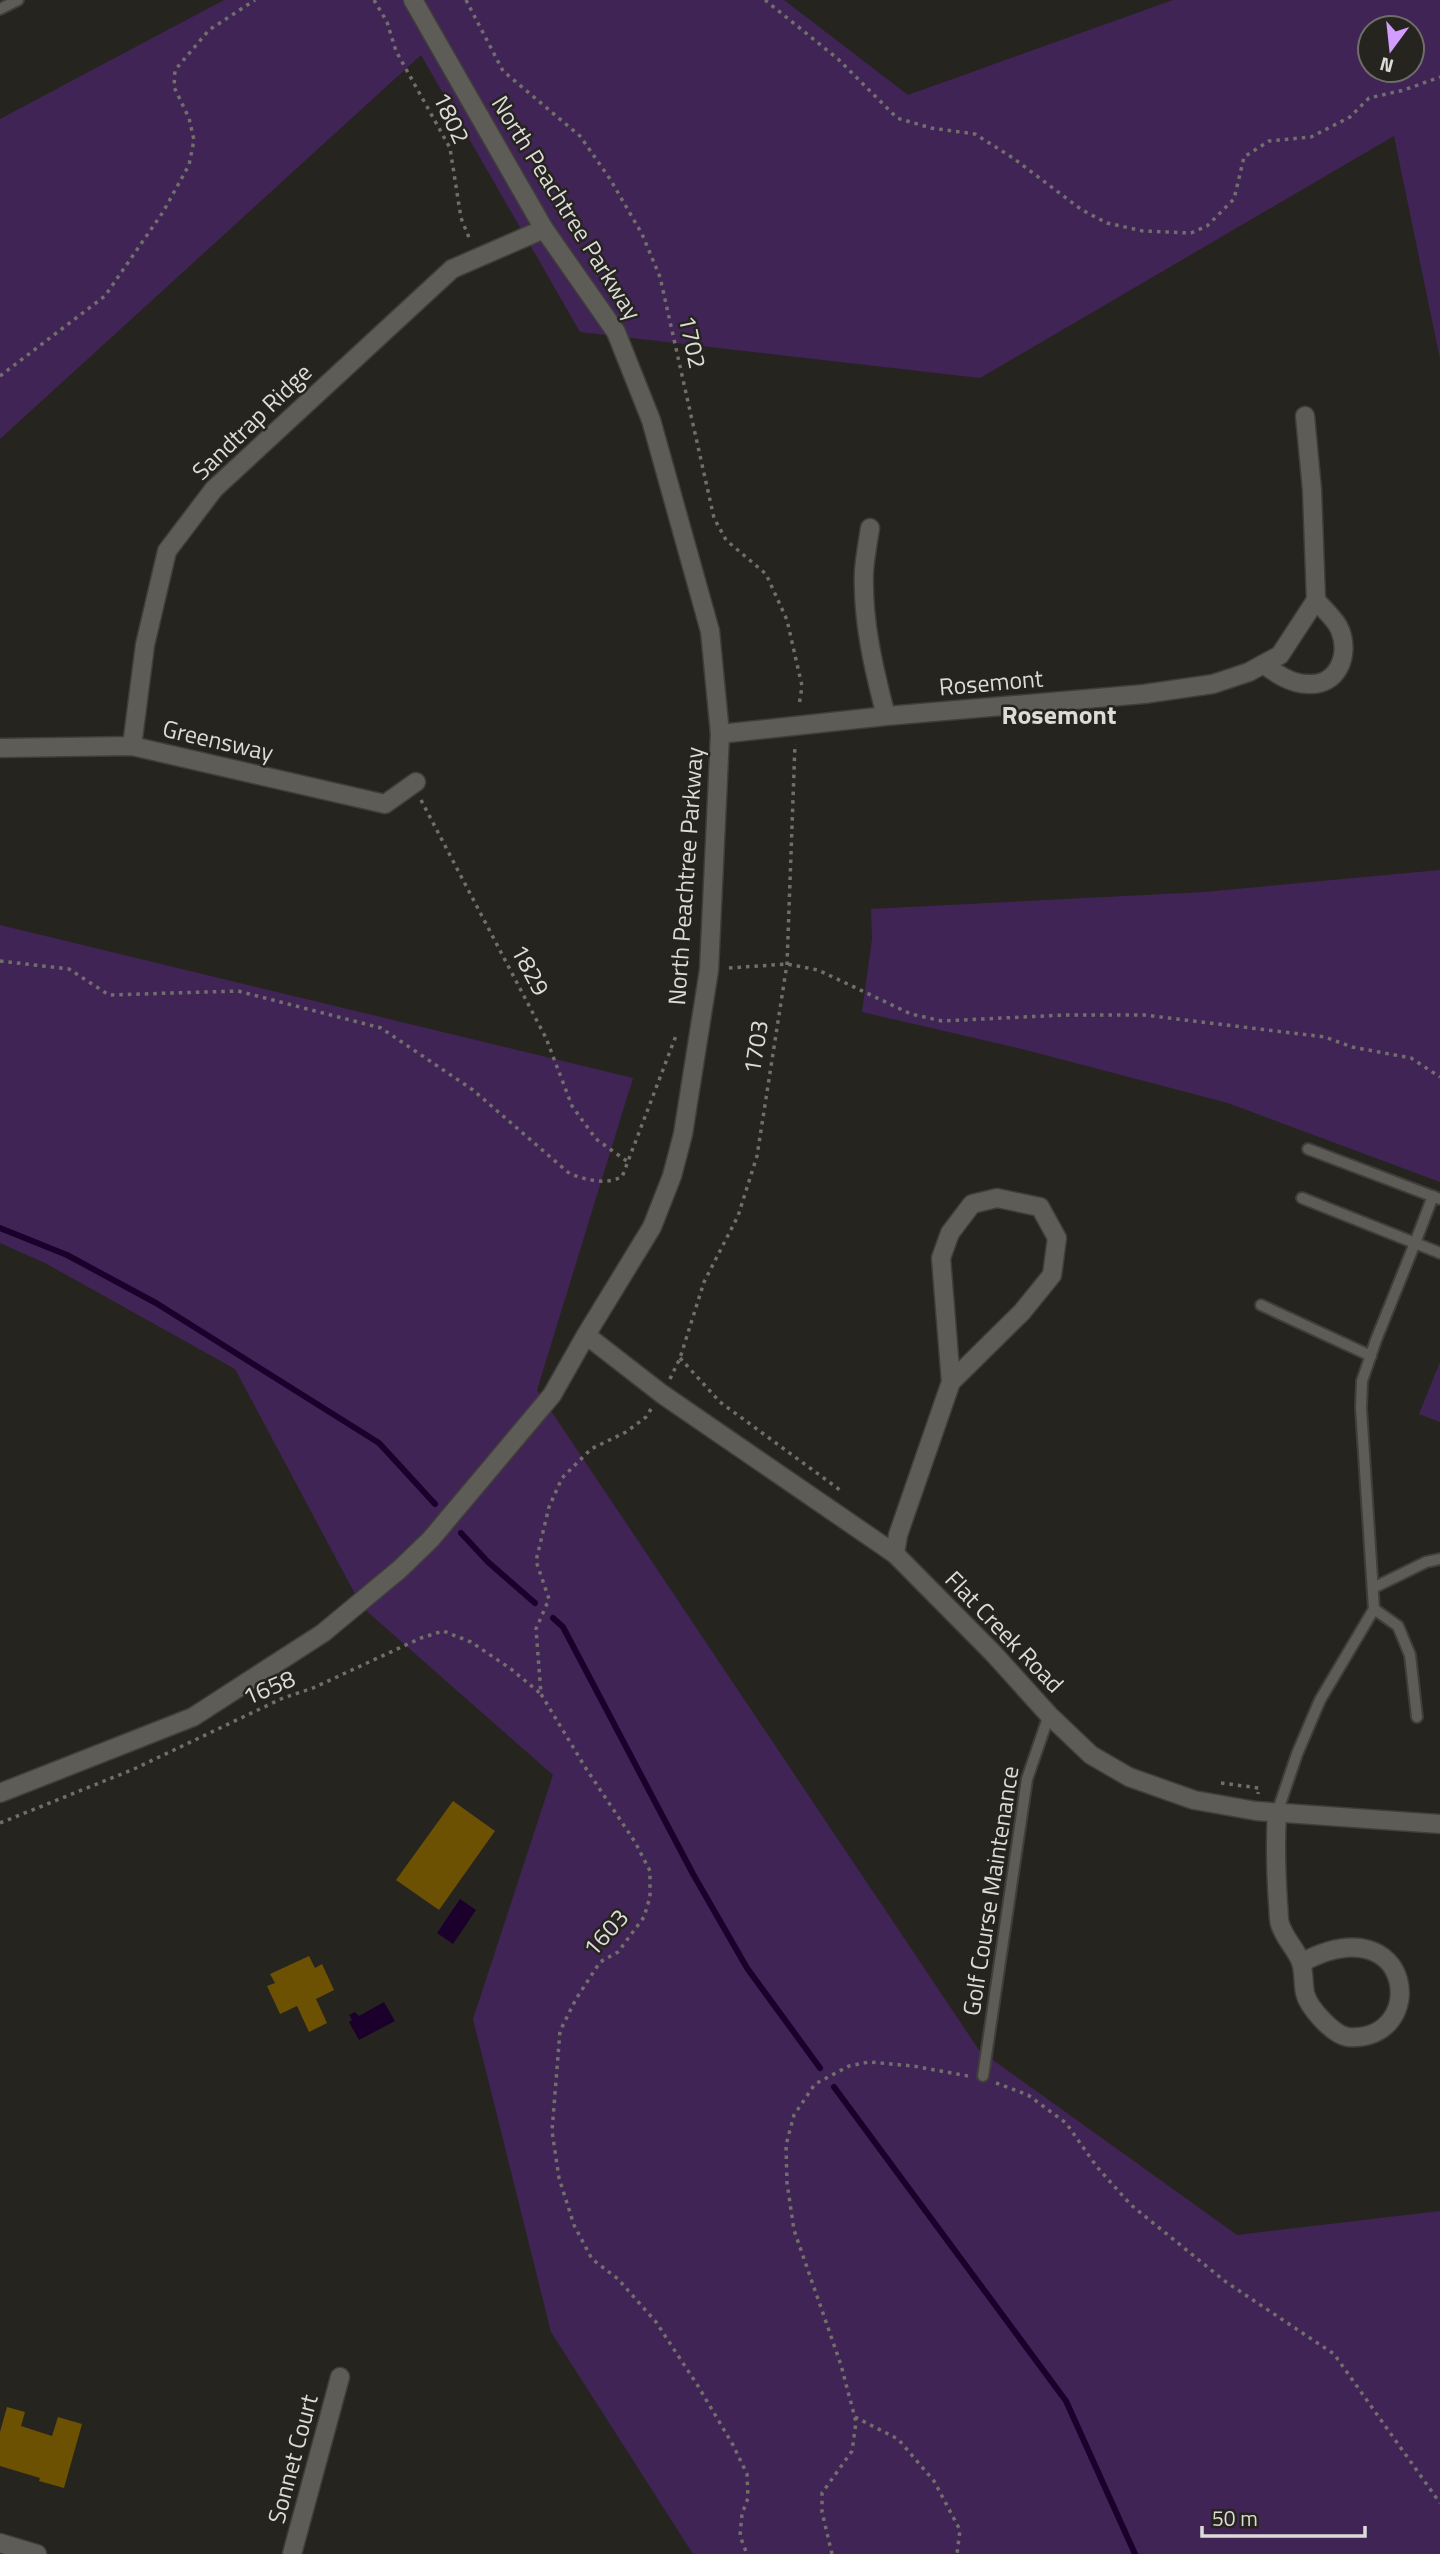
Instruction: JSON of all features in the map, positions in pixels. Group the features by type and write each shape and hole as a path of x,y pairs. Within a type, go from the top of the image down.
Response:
{"street":[{"name":"North Peachtree Parkway","path":"0,1793 193,1717 323,1633 400,1569 431,1539 552,1395 652,1227 672,1176 683,1134 709,970 720,734 710,631 651,420 617,332 544,229 412,0"},
{"path":"425,0 454,72"},
{"name":"Sandtrap Ridge","path":"132,746 145,645 167,551 214,489 452,269 544,229"},
{"path":"1264,664 1282,678 1308,684 1327,681 1341,668 1344,649 1340,629 1316,600 1312,490 1305,416"},
{"path":"870,528 864,572 867,622 874,670 886,716"},
{"name":"Rosemont","path":"720,734 886,716 1144,694 1213,684 1249,672 1280,655 1316,600"},
{"name":"Greensway","path":"0,748 132,746 386,804 415,782"},
{"path":"895,1554 898,1535 951,1382 941,1258 950,1233 972,1204 997,1198 1040,1206 1057,1237 1052,1275 1022,1312 951,1382"},
{"name":"Flat Creek Road","path":"586,1335 662,1394 895,1554 993,1653 1049,1715 1091,1755 1129,1777 1194,1800 1277,1813 1440,1824"},
{"path":"1277,1813 1280,1924 1301,1963 1306,1996 1323,2022 1346,2037 1374,2034 1393,2020 1401,1994 1395,1969 1376,1950 1345,1947 1319,1954 1301,1963"},
{"name":"Sonnet Court","path":"292,2554 340,2377"},
{"path":"0,2543 37,2554"}],"lane":[{"path":"0,9 18,0"},
{"path":"1277,1813 1297,1754 1320,1700 1374,1609 1361,1408 1362,1381 1415,1243 1436,1198 1308,1149"},
{"path":"1302,1198 1440,1253"},
{"path":"1261,1305 1371,1356"},
{"path":"1373,1588 1426,1562 1440,1559"},
{"path":"1374,1609 1398,1626 1410,1655 1417,1717"},
{"name":"Golf Course Maintenance","path":"983,2078 1027,1779 1049,1715"}],"path":[{"path":"0,376 105,296 163,212 189,165 194,140 189,118 174,87 175,70 209,30 255,0"},
{"name":"1802","path":"374,0 387,22 396,51 450,148 461,218 478,258"},
{"name":"1702","path":"466,0 503,71 580,136 610,178 642,234 660,277 714,519 726,540 766,574 787,620 803,685 796,726"},
{"path":"765,0 838,59 897,118 931,128 975,134 1003,150 1082,210 1107,223 1143,231 1191,233 1208,226 1234,199 1244,157 1269,141 1311,137 1350,117 1368,98 1404,90 1440,77"},
{"name":"1703","path":"680,1358 704,1282 738,1216 757,1156 787,964 796,726"},
{"name":"1829","path":"0,961 69,969 109,995 238,991 381,1028 473,1090 570,1174 589,1181 611,1182 622,1177 628,1161 596,1139 572,1106 546,1038 427,813 417,793 415,782"},
{"path":"787,964 818,970 911,1014 942,1021 1144,1015 1325,1037 1352,1047 1411,1058 1440,1077"},
{"name":"1603","path":"680,1358 662,1394 646,1417 626,1432 591,1449 562,1478 549,1507 536,1561 549,1599 536,1629 541,1694 571,1746 635,1842 650,1871 650,1897 644,1917 618,1952 600,1962 576,1998 560,2031 552,2131 559,2178 574,2225 592,2259 618,2279 656,2322 698,2386 747,2474 748,2498 742,2514 740,2536 747,2554"},
{"name":"1658","path":"0,1823 134,1769 283,1698 313,1688 421,1638 443,1631 471,1642 511,1669 541,1694"},
{"path":"832,2554 822,2512 822,2493 852,2451 855,2417 841,2365 794,2230 787,2183 786,2145 794,2115 815,2084 849,2066 869,2062 913,2066 983,2078 1028,2095 1066,2123 1097,2167 1131,2205 1227,2282 1334,2354 1440,2503"},
{"path":"855,2417 898,2439 934,2481 960,2530 957,2554"}],"shaded area":[{"path":"224,0 784,0 908,95 1173,0 1440,0 1440,359 1394,136 980,378 580,332 421,55 0,439 0,119"},
{"path":"1440,870 1440,1182 1228,1103 1022,1049 862,1012 872,939 871,909 1204,892"},
{"path":"0,925 633,1078 537,1390 979,2050 1237,2235 1440,2211 1440,2554 693,2554 551,2332 473,2019 553,1775 362,1607 235,1369 45,1263 0,1243"},
{"path":"1440,1362 1440,1422 1419,1414"},
{"path":"460,1899 476,1910 453,1944 437,1933"},
{"path":"384,2002 395,2021 359,2040 349,2022 352,2020 349,2015 355,2012 359,2016"}],"building":[{"path":"453,1801 495,1831 439,1910 396,1880"},
{"path":"309,1956 315,1968 322,1964 334,1990 316,1999 327,2023 309,2032 297,2006 280,2014 267,1986 275,1983 270,1974"},
{"path":"7,2407 25,2412 21,2426 52,2436 58,2417 82,2424 64,2488 0,2466 0,2432"}],"waterway":[{"path":"0,1228 67,1255 156,1303 379,1443 435,1504"},
{"path":"461,1533 488,1562 535,1603"},
{"path":"553,1618 563,1627 693,1874 747,1968 820,2068"},
{"path":"834,2087 1066,2401 1135,2554"}],"district":[{"name":"Rosemont","path":"1059,715"}]}
